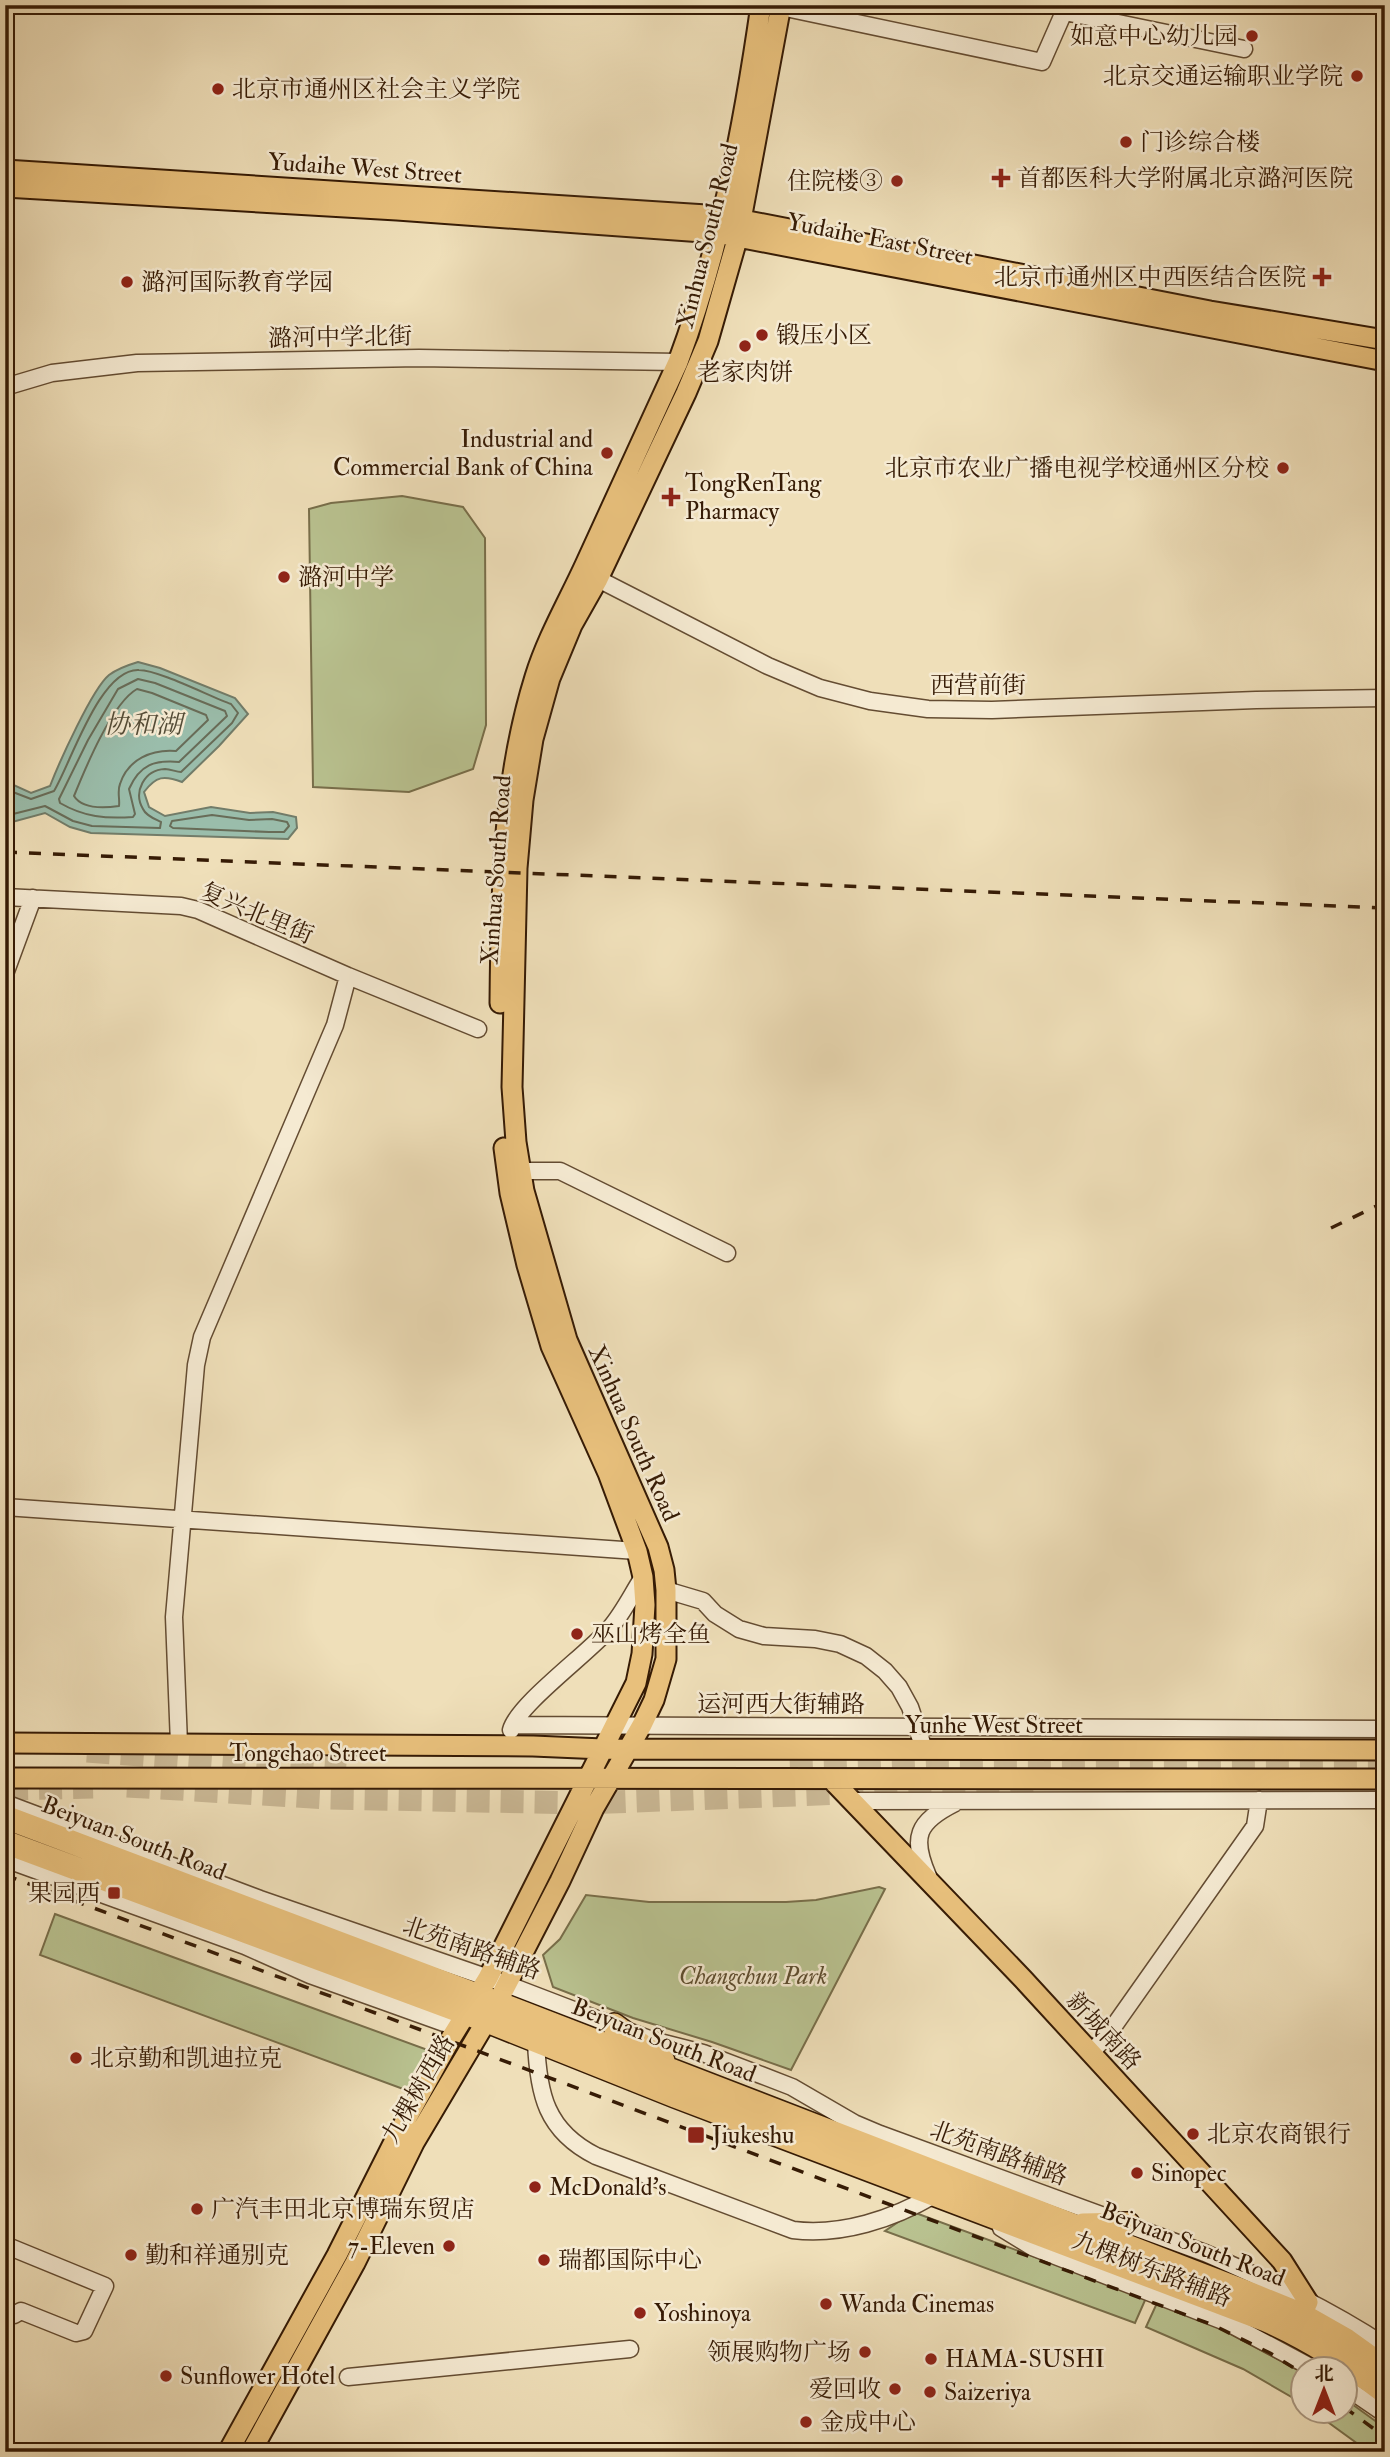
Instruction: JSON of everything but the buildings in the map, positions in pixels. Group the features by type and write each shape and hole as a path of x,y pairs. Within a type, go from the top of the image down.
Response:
{"highway":[{"name":"Beiyuan South Road","path":"5,1817 487,1999 1301,2316"},
{"name":"Beiyuan South Road","path":"5,1842 205,1915 487,1999 536,2041 972,2210 1301,2316"},
{"path":"205,1915 246,1946"},
{"path":"614,2025 685,2077"},
{"path":"1070,2224 1128,2224"},
{"path":"1301,2316 1346,2340 1385,2368"},
{"path":"1301,2316 1336,2357 1385,2392"}],"main road":[{"name":"Xinhua South Road","path":"627,1749 654,1700 666,1659 664,1570 658,1547 567,1340 544,1264 521,1171 512,1087 517,867 523,800 533,738 550,678 572,625 598,579 686,394 708,341 729,226 761,5"},
{"name":"Xinhua South Road","path":"603,1749 636,1683 642,1654 645,1605 643,1577 637,1551 608,1473 551,1346 527,1265 510,1192 500,1087 502,866 508,799 519,737 536,675 559,618 678,362 729,226 781,6"},
{"name":"Yudaihe West Street","path":"5,170 729,226"},
{"name":"Yudaihe West Street","path":"5,187 729,226"},
{"name":"Yudaihe East Street","path":"729,226 1385,340"},
{"name":"Yudaihe East Street","path":"729,226 1385,361"},
{"name":"Tongchao Street","path":"5,1743 603,1749"},
{"name":"Yunhe West Street","path":"603,1749 1385,1750"},
{"name":"九棵树西路","path":"251,2452 355,2263 487,1999 603,1749"},
{"name":"九棵树西路","path":"228,2452 337,2255 398,2134 451,2038 487,1999 627,1749"},
{"name":"Tongchao Street","path":"5,1778 611,1780"},
{"name":"新城南路","path":"831,1779 1091,2053 1282,2261 1301,2316"},
{"path":"611,1780 1385,1779"}],"street":[{"path":"781,6 1042,62 1066,9 1244,49"},
{"name":"潞河中学北街","path":"5,387 52,373 137,363 419,358 678,362"},
{"name":"西营前街","path":"598,579 768,666 820,688 870,701 928,709 992,710 1385,698"},
{"name":"复兴北里街","path":"5,897 181,906 198,910 478,1029"},
{"path":"5,974 33,898"},
{"path":"179,1744 174,1617 196,1364 202,1337 335,1026 348,976"},
{"path":"521,1171 560,1171 727,1253"},
{"path":"5,1507 637,1551"},
{"path":"508,1746 513,1725 531,1703 610,1628 643,1577"},
{"path":"666,1590 703,1601 715,1614 739,1629 764,1636 815,1639 840,1644 866,1656 899,1687 910,1707 924,1749"},
{"name":"运河西大街辅路","path":"513,1725 1385,1729"},
{"path":"1091,2053 1110,2033 1255,1826 1259,1800"},
{"path":"852,1801 1385,1800"},
{"path":"932,1885 920,1858 918,1842 922,1827 934,1814 960,1801"},
{"name":"北苑南路辅路","path":"5,1803 260,1899 487,1999 614,2025 652,2040 703,2053 793,2087 854,2123 880,2134 1216,2258 1301,2316"},
{"path":"5,1859 246,1946 310,1975 444,2023 487,1999"},
{"path":"536,2041 537,2071 547,2105 567,2139 596,2157 793,2230 808,2232 822,2232 873,2221 909,2210 934,2195"},
{"name":"九棵树东路辅路","path":"972,2210 1032,2247 1228,2323 1290,2356"},
{"path":"5,2245 105,2286 84,2331 76,2333 21,2311 13,2315 5,2312"},
{"path":"1301,2316 1354,2326 1385,2346"},
{"path":"348,2377 630,2349"},
{"path":"1358,2395 1385,2414"}],"green space":[{"path":"402,496 463,507 485,538 486,725 473,769 409,792 313,787 309,509 331,503"},
{"name":"Changchun Park","path":"879,1887 885,1889 791,2070 633,2018 553,1987 543,1955 560,1939 586,1895 649,1902 786,1902 816,1900"},
{"path":"55,1914 436,2053 414,2093 40,1955"},
{"path":"913,2212 1146,2298 1135,2323 885,2231"},
{"path":"1157,2303 1214,2325 1288,2365 1288,2395 1243,2369 1146,2327"},
{"path":"1358,2408 1385,2428 1385,2438 1376,2452 1369,2452 1333,2426 1358,2426"}],"water":[{"name":"协和湖","path":"138,662 235,698 248,714 182,782 161,778 152,783 144,792 149,807 165,816 211,807 250,813 273,812 296,817 297,828 288,839 91,833 70,827 45,813 5,824 5,781 31,793 50,786 76,727 102,683 109,675"}],"tunnel":[{"path":"87,1751 346,1770"},
{"path":"790,1770 947,1764 1385,1760"},
{"path":"127,1786 329,1798 585,1803 1037,1788"},
{"path":"5,1789 93,1787"}],"railway":[{"path":"5,852 1385,908"},
{"path":"1331,1228 1385,1202"},
{"path":"5,1875 1213,2325 1288,2364"},
{"path":"1358,2417 1385,2437"}],"place":[{"name":"如意中心幼儿园","path":"1252,36"},
{"name":"北京交通运输职业学院","path":"1357,76"},
{"name":"北京市通州区社会主义学院","path":"218,89"},
{"name":"门诊综合楼","path":"1126,142"},
{"name":"首都医科大学附属北京潞河医院","path":"1001,178"},
{"name":"住院楼③","path":"897,181"},
{"name":"北京市通州区中西医结合医院","path":"1322,277"},
{"name":"潞河国际教育学园","path":"127,282"},
{"name":"锻压小区","path":"762,335"},
{"name":"老家肉饼","path":"745,346"},
{"name":"Industrial and Commercial Bank of China","path":"607,453"},
{"name":"北京市农业广播电视学校通州区分校","path":"1283,468"},
{"name":"TongRenTang Pharmacy","path":"671,497"},
{"name":"潞河中学","path":"284,577"},
{"name":"巫山烤全鱼","path":"577,1634"},
{"name":"果园西","path":"114,1893"},
{"name":"北京勤和凯迪拉克","path":"76,2058"},
{"name":"北京农商银行","path":"1193,2134"},
{"name":"Jiukeshu","path":"696,2135"},
{"name":"Sinopec","path":"1137,2173"},
{"name":"McDonald's","path":"535,2187"},
{"name":"广汽丰田北京博瑞东贸店","path":"197,2209"},
{"name":"7-Eleven","path":"449,2246"},
{"name":"勤和祥通别克","path":"131,2255"},
{"name":"瑞都国际中心","path":"544,2260"},
{"name":"Wanda Cinemas","path":"826,2304"},
{"name":"Yoshinoya","path":"640,2313"},
{"name":"领展购物广场","path":"865,2352"},
{"name":"HAMA-SUSHI","path":"931,2359"},
{"name":"Sunflower Hotel","path":"166,2376"},
{"name":"爱回收","path":"895,2389"},
{"name":"Saizeriya","path":"930,2392"},
{"name":"金成中心","path":"806,2422"}]}
